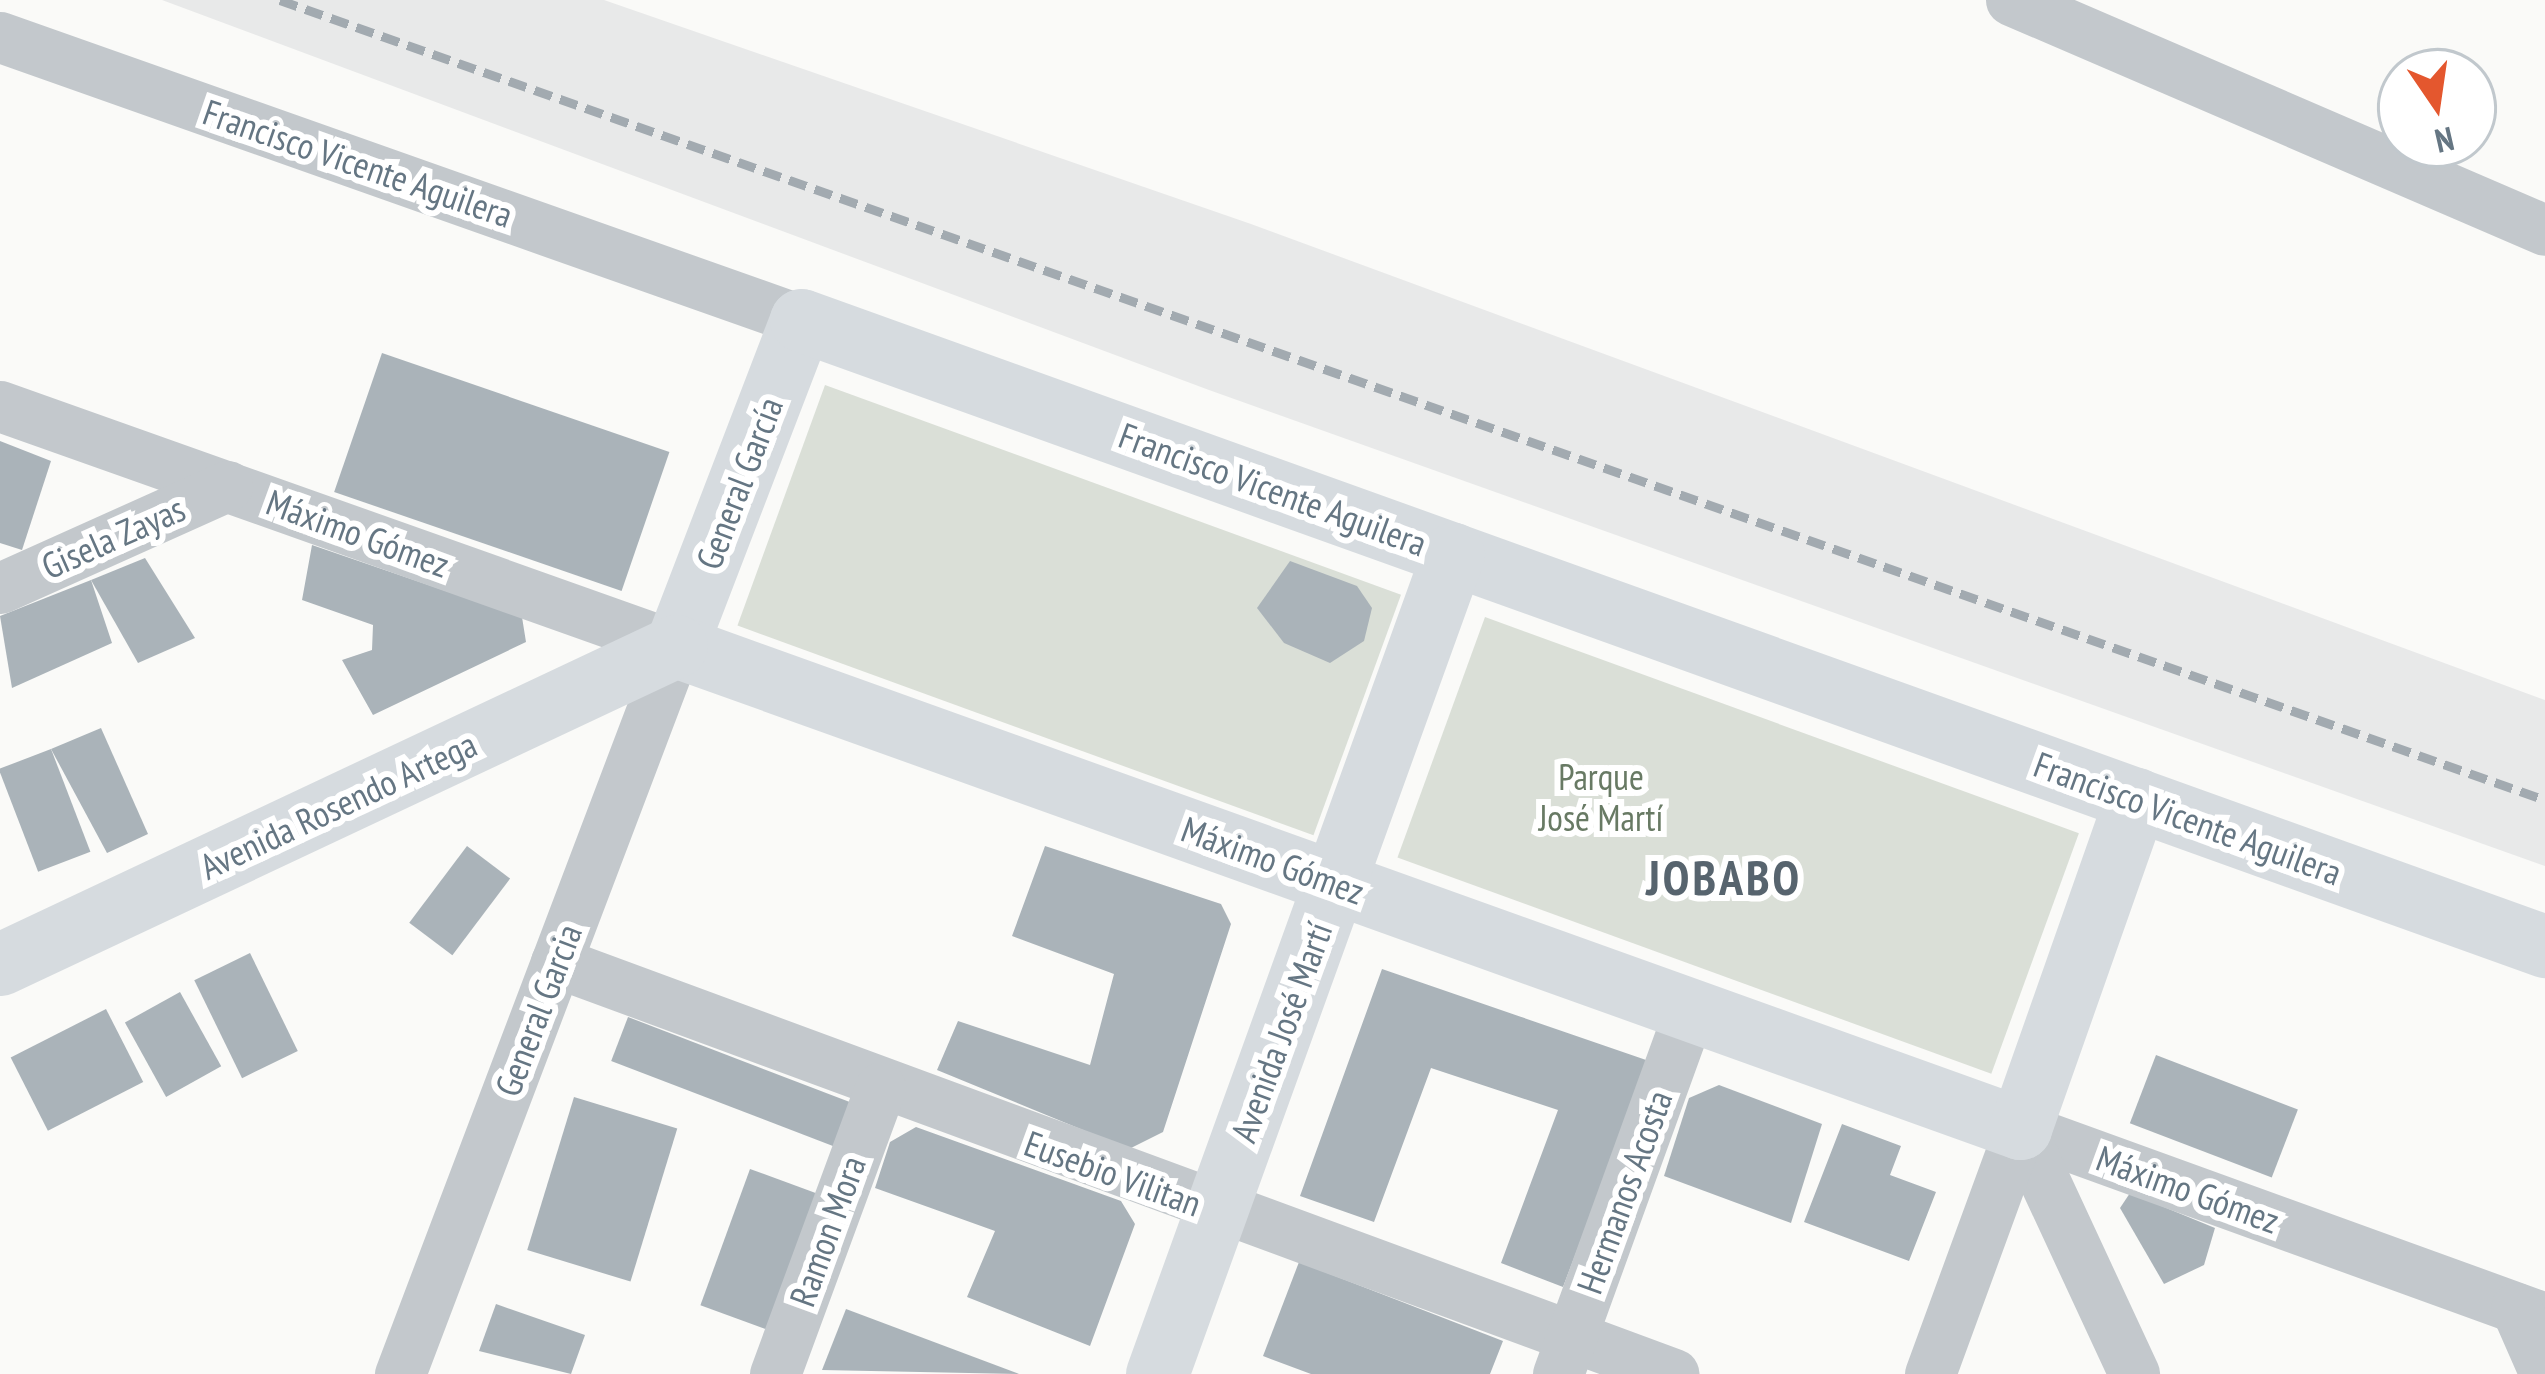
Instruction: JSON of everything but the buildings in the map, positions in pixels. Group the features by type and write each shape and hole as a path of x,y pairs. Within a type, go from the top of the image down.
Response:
{"main road":[{"name":"Francisco Vicente Aguilera","path":"801,320 2545,946"},
{"name":"General García","path":"676,646 801,320"},
{"name":"Avenida José Martí","path":"1157,1374 1453,554"},
{"name":"Máximo Gómez","path":"676,646 2020,1128"},
{"name":"Avenida Rosendo Artega","path":"0,964 676,646"},
{"path":"2020,1128 2136,799"}],"street":[{"path":"2011,0 2545,230"},
{"name":"Francisco Vicente Aguilera","path":"0,37 801,320"},
{"name":"Máximo Gómez","path":"0,406 676,646"},
{"name":"Gisela Zayas","path":"0,588 227,486"},
{"name":"General Garcia","path":"400,1374 676,646"},
{"name":"Eusebio Vilitan","path":"556,962 880,1088 1216,1210 1564,1355 1674,1374"},
{"name":"Hermanos Acosta","path":"1564,1355 1690,1010"},
{"name":"Ramon Mora","path":"775,1374 880,1088"},
{"path":"1930,1374 2020,1128"},
{"path":"2020,1128 2134,1374"},
{"name":"Máximo Gómez","path":"2020,1128 2530,1313"},
{"path":"2530,1313 2545,1374"}],"shaded area":[{"path":"162,0 604,0 1251,224 2545,700 2545,866 1209,390"}],"green space":[{"path":"825,385 1401,595 1313,835 737,626"},
{"name":"Parque José Martí","path":"1485,617 2079,833 1991,1074 1397,858"}],"railway":[{"path":"280,0 2545,800"}],"district":[{"name":"JOBABO","path":"1724,878"}]}
